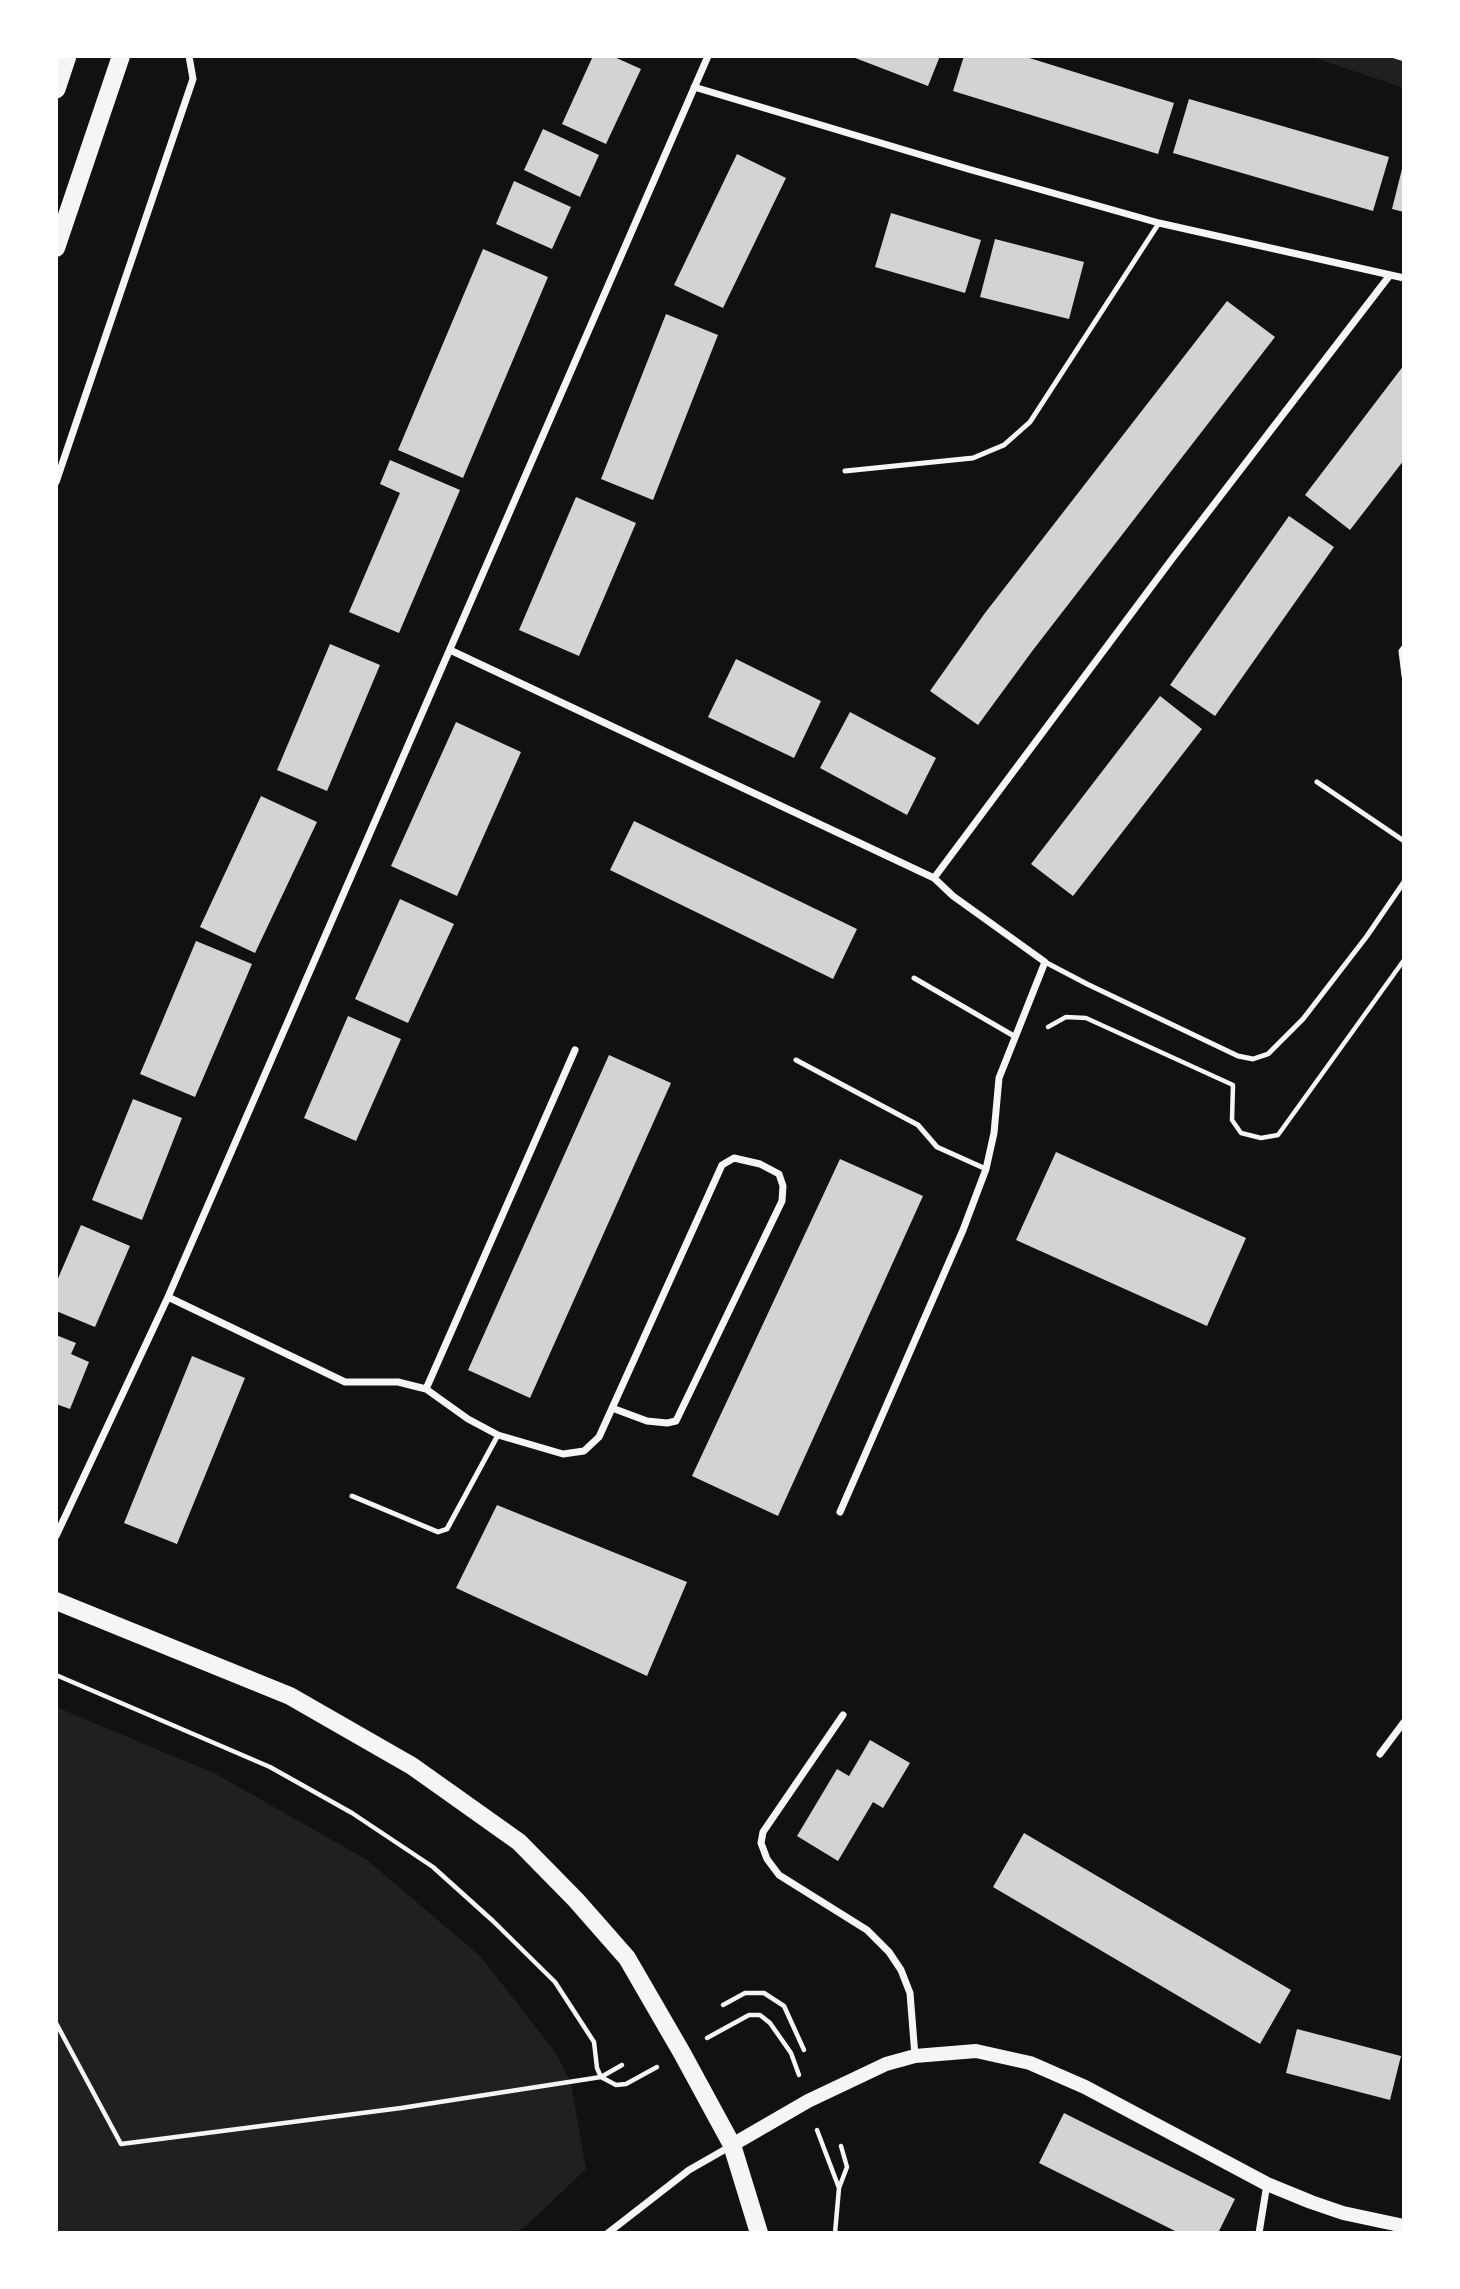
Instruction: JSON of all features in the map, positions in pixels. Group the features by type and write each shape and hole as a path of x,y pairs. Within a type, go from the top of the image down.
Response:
{"highway":[{"path":"56,89 67,56"}],"main road":[{"path":"56,247 121,56"},
{"path":"56,1601 290,1696 412,1766 519,1842 576,1900 627,1958 732,2145 759,2233"},
{"path":"732,2145 839,2085 886,2064 915,2056 976,2051 1030,2063 1085,2087 1267,2184 1343,2213 1404,2226"}],"street":[{"path":"56,482 193,79 189,56"},
{"path":"56,1536 169,1297 708,56"},
{"path":"694,88 1159,223 1404,278"},
{"path":"934,878 1172,559 1390,275"},
{"path":"450,650 934,878 954,896 1045,962 999,1077 994,1133 986,1169 963,1230 840,1512"},
{"path":"426,1389 575,1050"},
{"path":"169,1297 345,1382 398,1382 426,1389 468,1419 498,1434 563,1454 584,1451 599,1437 612,1408 722,1165 734,1158 760,1164 779,1174 783,1186 782,1201 676,1421 648,1421 612,1408"},
{"path":"843,1715 763,1832 761,1843 767,1859 779,1875 867,1930 889,1952 901,1970 910,1993 915,2056"},
{"path":"1380,1754 1404,1722"},
{"path":"608,2233 689,2170 732,2145"},
{"path":"1259,2233 1267,2184"}],"lane":[{"path":"845,471 973,458 1004,445 1031,422 1159,223"},
{"path":"1404,646 1401,651 1404,676"},
{"path":"1317,782 1404,841"},
{"path":"1045,962 1238,1056 1254,1059 1268,1054 1303,1019 1367,936 1404,882"},
{"path":"914,978 1014,1036"},
{"path":"796,1060 918,1125 937,1147 986,1169"},
{"path":"352,1496 438,1532 447,1529 498,1434"}],"path":[{"path":"1394,56 1404,59"},
{"path":"1014,1036 1035,1046 1049,1026 1066,1017 1086,1018 1233,1085 1233,1120 1241,1133 1261,1139 1278,1135 1404,960"},
{"path":"56,1675 270,1767 352,1813 433,1867 555,1982 594,2042 597,2068 601,2077 616,2085 632,2081"},
{"path":"723,2005 745,1993 764,1993 784,2006 804,2050"},
{"path":"738,2021 749,2015 760,2015 770,2023 791,2053"},
{"path":"56,2023 121,2144 401,2108 601,2077 622,2065"},
{"path":"835,2233 839,2188 847,2167 841,2146"},
{"path":"827,2159 839,2188"}],"shaded area":[{"path":"1309,56 1404,56 1404,88"},
{"path":"56,1707 216,1774 367,1860 480,1956 556,2053 571,2084 586,2169 516,2233 56,2233"}],"building":[{"path":"593,56 612,56 641,69 606,144 562,124"},
{"path":"850,56 940,56 928,86"},
{"path":"964,56 1023,56 1174,103 1158,154 953,91"},
{"path":"1189,99 1389,157 1373,211 1173,153"},
{"path":"543,129 599,155 580,197 524,170"},
{"path":"737,154 786,178 723,308 674,285"},
{"path":"1404,165 1404,212 1392,209"},
{"path":"514,181 571,207 552,249 496,224"},
{"path":"891,213 981,240 965,293 875,267"},
{"path":"995,239 1084,262 1069,319 980,297"},
{"path":"483,249 548,277 463,478 398,450"},
{"path":"1227,301 1275,337 978,725 930,691 985,613"},
{"path":"666,314 718,335 653,500 601,479"},
{"path":"1404,365 1404,460 1350,530 1305,495"},
{"path":"390,460 460,490 399,633 349,612 400,493 380,484"},
{"path":"576,497 636,523 579,656 519,630"},
{"path":"1289,516 1334,547 1215,716 1170,685"},
{"path":"330,644 380,665 327,791 277,770"},
{"path":"736,659 821,701 794,758 708,717"},
{"path":"1160,696 1202,729 1073,896 1031,864"},
{"path":"850,712 936,758 907,815 820,768"},
{"path":"456,722 521,752 457,896 391,866"},
{"path":"261,796 317,822 255,953 200,927"},
{"path":"634,821 857,929 833,979 610,870"},
{"path":"400,899 454,924 408,1023 355,999"},
{"path":"196,941 252,964 195,1097 140,1074"},
{"path":"348,1016 401,1039 356,1141 304,1118"},
{"path":"609,1055 671,1083 530,1398 468,1370"},
{"path":"133,1099 182,1118 142,1220 92,1200"},
{"path":"1056,1152 1246,1238 1207,1326 1016,1240"},
{"path":"840,1159 923,1196 778,1516 692,1476"},
{"path":"81,1225 130,1246 95,1327 56,1311 56,1283"},
{"path":"56,1335 76,1343 71,1354 89,1362 70,1409 56,1404"},
{"path":"192,1356 245,1378 177,1544 124,1523"},
{"path":"497,1505 687,1582 647,1676 456,1588"},
{"path":"870,1740 910,1763 883,1808 873,1802 838,1861 797,1836 837,1769 849,1776"},
{"path":"1024,1833 1291,1990 1260,2044 993,1887"},
{"path":"1297,2029 1401,2056 1390,2100 1286,2073"},
{"path":"1064,2113 1235,2199 1218,2233 1179,2233 1039,2163"}]}
